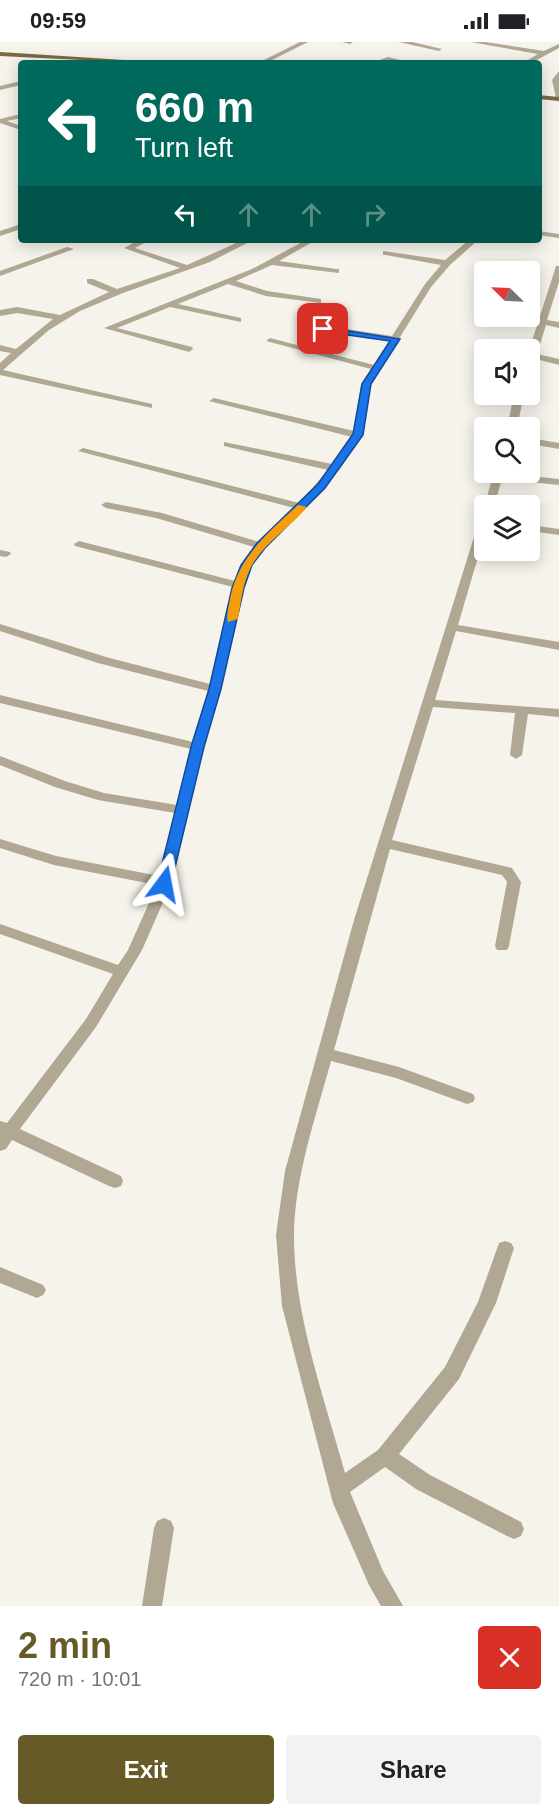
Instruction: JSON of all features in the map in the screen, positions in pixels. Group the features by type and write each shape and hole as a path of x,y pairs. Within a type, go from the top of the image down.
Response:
{"main road":[{"path":"0,56 52,60"},
{"path":"0,56 80,60"},
{"path":"542,99 559,100"}],"street":[{"path":"267,60 305,42"},
{"path":"345,42 350,42"},
{"path":"402,42 439,49"},
{"path":"474,42 543,53"},
{"path":"531,60 559,46"},
{"path":"559,73 555,80 559,100"},
{"path":"0,88 18,84"},
{"path":"0,121 18,117"},
{"path":"0,121 18,127"},
{"path":"0,234 18,227"},
{"path":"542,234 559,236"},
{"path":"139,243 128,248 187,268"},
{"path":"0,370 40,332 61,318 117,293 187,268 242,243"},
{"path":"189,349 108,328 229,282 272,263 307,243"},
{"path":"115,1181 4,1134 91,1023 135,950 165,882 198,747 215,689 239,585 246,565 335,468 358,435 362,397 376,368 428,286 447,263 470,243"},
{"path":"0,274 70,249"},
{"path":"386,253 447,263"},
{"path":"272,263 336,271"},
{"path":"537,339 556,293 559,268"},
{"path":"90,281 117,293"},
{"path":"229,282 266,293 318,301"},
{"path":"168,304 238,320"},
{"path":"0,313 17,310 61,318"},
{"path":"543,322 559,324"},
{"path":"308,326 395,339"},
{"path":"270,341 376,368"},
{"path":"0,348 18,352"},
{"path":"540,359 559,362"},
{"path":"0,370 149,405"},
{"path":"214,401 358,435"},
{"path":"540,443 559,446"},
{"path":"227,444 335,468"},
{"path":"83,451 301,507"},
{"path":"540,479 559,482"},
{"path":"106,505 158,515 261,546"},
{"path":"540,529 559,532"},
{"path":"79,544 239,585"},
{"path":"393,1606 376,1578 343,1503 291,1306 285,1235 293,1171 325,1054 384,843 474,555"},
{"path":"0,627 102,660 215,689"},
{"path":"451,627 559,646"},
{"path":"0,699 198,747"},
{"path":"428,703 559,713"},
{"path":"516,755 522,710"},
{"path":"0,760 60,784 104,796 182,810"},
{"path":"0,843 54,860 165,882"},
{"path":"384,843 507,871 514,882 502,946"},
{"path":"0,929 122,972"},
{"path":"325,1054 399,1073 467,1098"},
{"path":"339,1488 385,1456 452,1373 487,1303 505,1248"},
{"path":"0,1275 37,1290"},
{"path":"385,1456 423,1482 514,1529"},
{"path":"152,1606 164,1528"}],"slow traffic":[{"path":"232,619 238,588 246,565 261,546 301,507"}],"route":[{"path":"164,884 215,689 238,588 246,565 261,546 321,486 358,435 362,397 366,384 395,339 323,329"}]}
